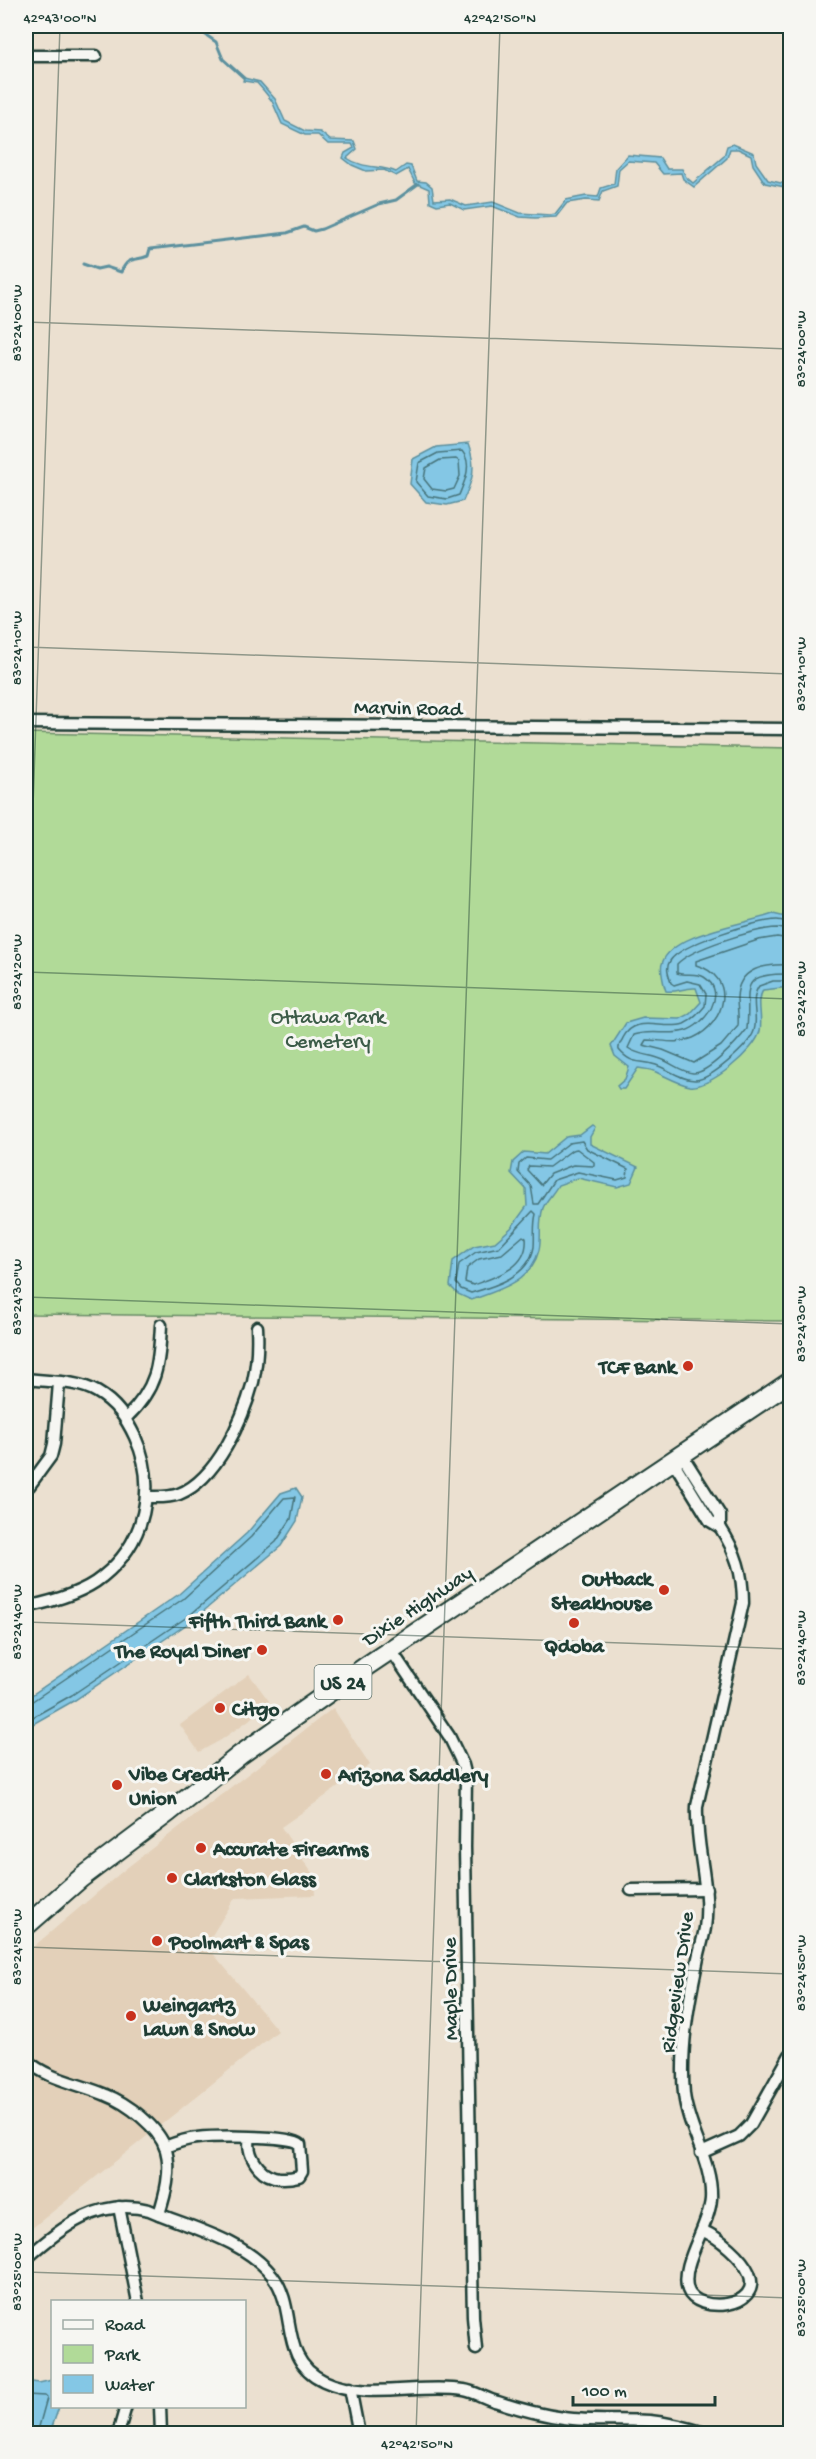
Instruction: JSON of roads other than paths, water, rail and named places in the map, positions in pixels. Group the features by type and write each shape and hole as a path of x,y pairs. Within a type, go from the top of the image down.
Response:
{"main road":[{"name":"Dixie Highway","path":"26,1926 81,1878 170,1812 240,1755 391,1650 790,1382"}],"street":[{"path":"26,56 96,56"},
{"name":"Marvin Road","path":"26,723 790,729"},
{"path":"126,1418 148,1392 154,1379 159,1364 161,1325"},
{"path":"147,1497 179,1494 193,1486 205,1476 227,1445 253,1382 257,1359 257,1327"},
{"path":"26,1379 87,1388 98,1393 126,1418 146,1465 147,1497 140,1529 126,1553 101,1579 83,1588 26,1607"},
{"path":"29,1486 51,1456 59,1383"},
{"name":"Ridgeview Drive","path":"677,1458 710,1521 720,1527 736,1554 743,1586 743,1603 697,1806 696,1827 706,1889 705,1928 690,2003 684,2066 687,2115 701,2153 711,2197 703,2231 688,2268 687,2288 691,2298 709,2304 736,2303 749,2292 750,2276 737,2257 710,2234 703,2231"},
{"name":"Maple Drive","path":"391,1650 449,1736 463,1765 466,1778 472,2317 476,2349"},
{"path":"632,1890 706,1889"},
{"path":"701,2153 738,2136 751,2124 790,2055"},
{"path":"26,2060 49,2076 106,2095 132,2109 145,2121 165,2147 168,2176 166,2194 159,2214"},
{"path":"165,2147 180,2141 199,2138 250,2138 297,2141 302,2152 302,2171 299,2176 272,2177 260,2169 249,2148 250,2138"},
{"path":"119,2207 138,2300"},
{"path":"26,2259 64,2227 87,2215 119,2207 138,2207 220,2239 251,2255 273,2276 282,2294 292,2346 303,2366 323,2380 350,2388 374,2390 418,2388 464,2391 523,2410 563,2418 650,2421 677,2424 702,2433"},
{"path":"350,2388 359,2433"},
{"path":"118,2433 125,2408"},
{"path":"160,2408 161,2433"}],"water":[{"path":"244,78 260,82 275,99 285,121 305,131 320,132 330,140 354,141 357,149 347,158 396,172 406,165 411,166 417,181 426,182 432,187 434,200 450,199 466,206 493,202 520,213 550,215 555,214 566,200 586,196 598,197 601,188 614,184 616,168 628,155 660,158 667,169 682,169 693,183 724,156 727,146 733,144 754,153 756,163 768,180 790,185 790,188 765,183 753,165 751,155 738,149 730,149 727,158 694,187 683,179 681,173 663,174 654,163 628,161 619,169 617,186 603,191 599,201 586,200 567,203 556,217 520,217 492,206 464,210 450,203 437,205 430,202 429,189 415,183 408,169 396,176 384,170 366,171 343,158 345,153 354,148 352,144 328,144 318,135 305,135 282,124 272,101 264,91 257,83 243,81"},
{"path":"468,444 473,473 463,501 447,505 426,502 410,484 413,459 436,447"},
{"path":"773,914 790,918 790,987 763,990 760,1000 760,1031 750,1048 731,1067 698,1085 686,1085 652,1070 638,1068 624,1089 619,1089 617,1086 625,1079 629,1067 615,1056 611,1046 626,1023 643,1018 680,1019 690,1014 701,1002 696,988 666,991 662,978 662,964 668,953 694,937"},
{"path":"592,1126 595,1128 590,1137 590,1144 638,1167 631,1183 617,1187 578,1178 558,1185 543,1208 539,1250 529,1270 503,1288 471,1300 458,1294 450,1286 453,1261 474,1246 495,1242 511,1228 527,1206 526,1189 511,1173 513,1162 524,1152 545,1154 566,1137 580,1135"},
{"path":"296,1488 302,1497 297,1521 281,1546 193,1620 75,1700 26,1728 26,1699 179,1594 247,1533 281,1493"},
{"path":"51,2380 51,2408 59,2408 50,2433 26,2433 26,2381 39,2383"}],"waterway":[{"path":"202,26 203,33 216,42 223,59 244,78"},
{"path":"83,264 97,269 106,267 121,272 129,261 148,256 150,249 287,233 304,227 314,231 379,204 396,200 418,184"}],"place":[{"name":"TCF Bank","path":"688,1366"},
{"name":"Outback Steakhouse","path":"664,1590"},
{"name":"Fifth Third Bank","path":"338,1620"},
{"name":"Qdoba","path":"574,1623"},
{"name":"The Royal Diner","path":"262,1650"},
{"name":"Citgo","path":"220,1708"},
{"name":"Arizona Saddlery","path":"326,1774"},
{"name":"Vibe Credit Union","path":"117,1785"},
{"name":"Accurate Firearms","path":"201,1848"},
{"name":"Clarkston Glass","path":"172,1878"},
{"name":"Poolmart & Spas","path":"157,1941"},
{"name":"Weingartz Lawn & Snow","path":"131,2016"}],"park label":[{"name":"Ottawa Park Cemetery","path":"328,1028"}]}
